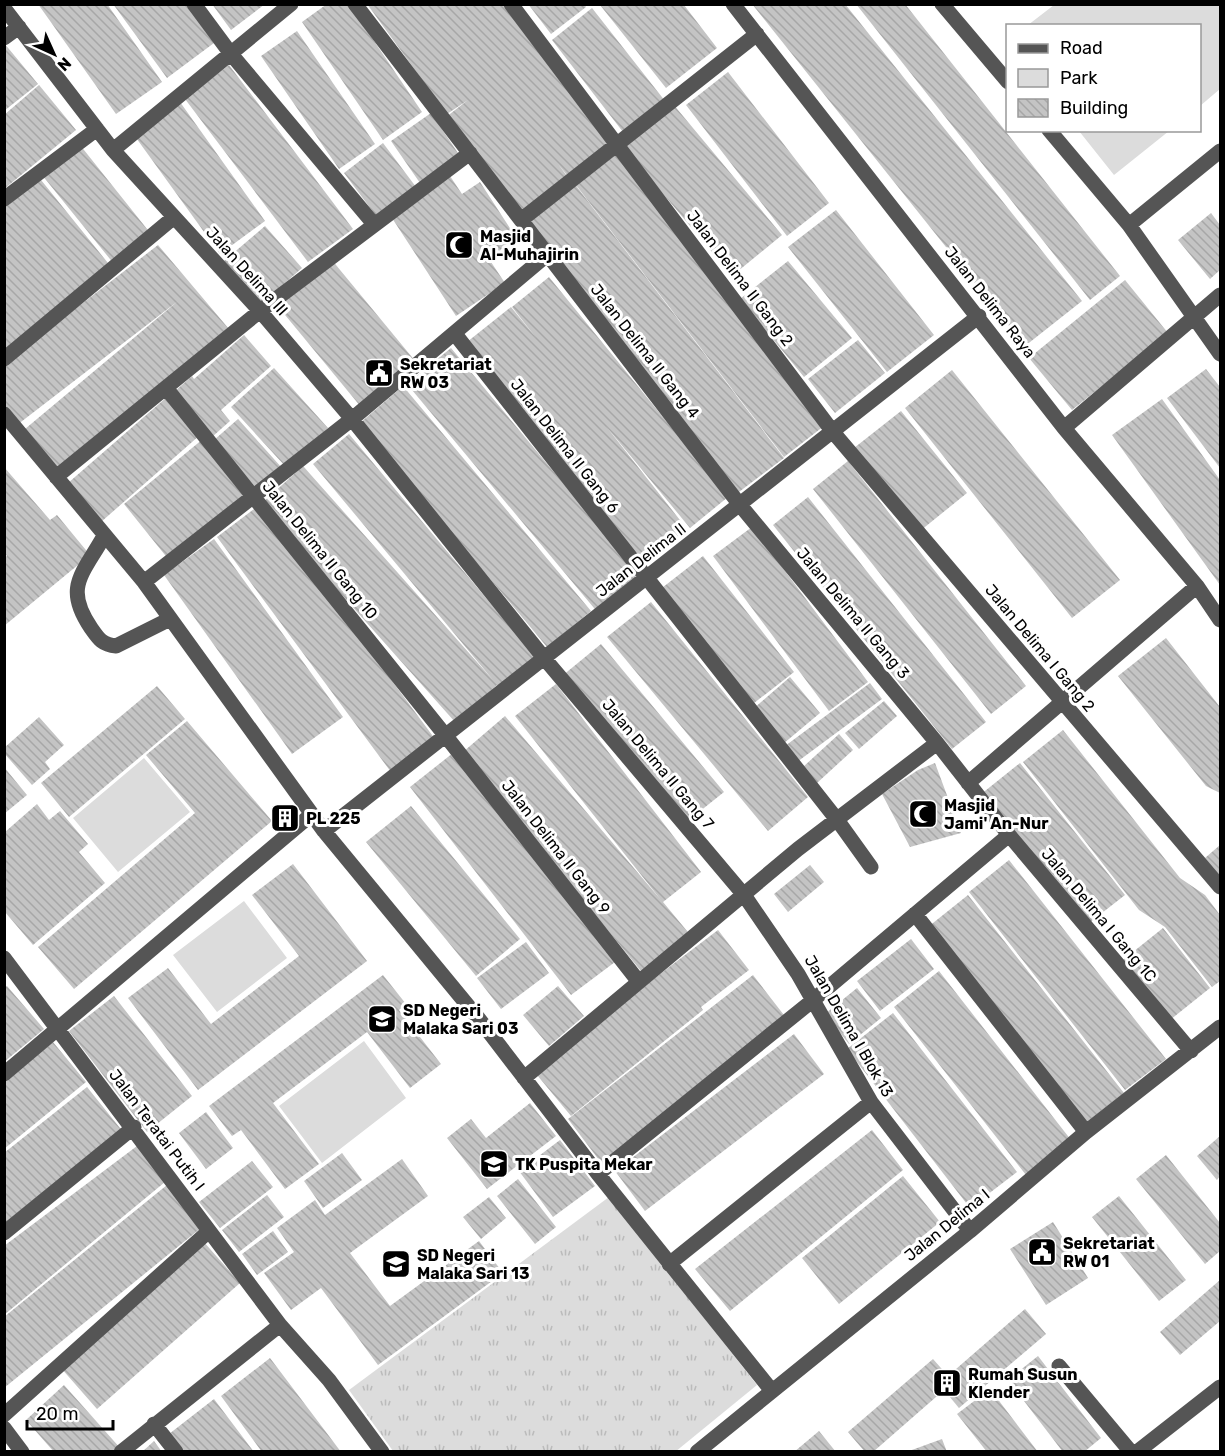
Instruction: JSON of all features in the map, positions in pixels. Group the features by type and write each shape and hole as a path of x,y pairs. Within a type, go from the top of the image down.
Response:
{"street":[{"path":"194,4 231,54 373,223"},
{"path":"113,150 291,4"},
{"name":"Jalan Delima II Gang 4","path":"355,4 740,505"},
{"name":"Jalan Delima II Gang 2","path":"511,4 833,432"},
{"name":"Jalan Delima Raya","path":"733,4 979,316 1064,428 1197,586 1221,620"},
{"path":"942,4 1006,80"},
{"name":"Jalan Delima III","path":"4,8 113,150 260,311 352,419 544,658"},
{"path":"4,38 19,27"},
{"path":"521,220 618,146 757,34"},
{"path":"4,199 97,129"},
{"path":"1051,132 1129,225 1192,317 1221,354"},
{"path":"1129,225 1221,151"},
{"path":"56,477 260,311 373,223 470,153"},
{"path":"4,359 173,218"},
{"path":"144,582 352,419 548,255"},
{"path":"1064,428 1221,294"},
{"name":"Jalan Delima II","path":"324,831 979,316"},
{"name":"Jalan Delima II Gang 6","path":"455,334 838,821 871,867"},
{"name":"Jalan Delima II Gang 10","path":"166,387 445,735"},
{"path":"4,414 144,582 324,831 524,1078 669,1264 772,1391"},
{"name":"Jalan Delima I Gang 2","path":"833,432 1221,887"},
{"name":"Jalan Delima II Gang 3","path":"740,505 938,743"},
{"path":"105,536 78,584 75,596 78,609 100,641 116,646 170,619"},
{"path":"969,783 1197,586"},
{"name":"Jalan Delima II Gang 7","path":"544,658 744,895"},
{"name":"Jalan Delima II Gang 9","path":"445,735 639,982"},
{"path":"524,1078 798,849 838,821 938,743"},
{"name":"Jalan Delima I Gang 1C","path":"938,743 1009,836 1191,1051"},
{"path":"4,1074 312,814"},
{"path":"598,1174 812,1001 1009,836"},
{"name":"Jalan Delima I Blok 13","path":"744,895 798,974 871,1102 970,1231"},
{"path":"915,914 1086,1132"},
{"name":"Jalan Teratai Putih I","path":"4,958 280,1325 329,1380 382,1452"},
{"name":"Jalan Delima I","path":"697,1452 970,1231 1086,1132 1221,1027"},
{"path":"669,1264 871,1102"},
{"path":"4,1233 134,1128"},
{"path":"4,1415 209,1231"},
{"path":"121,1452 280,1325"},
{"path":"1059,1366 1131,1452"},
{"path":"1137,1452 1221,1387"},
{"path":"154,1424 176,1452"},
{"path":"4,1428 22,1452"}],"green space":[{"path":"1054,5 1220,5 1220,89 1201,105 1201,24 1029,24"},
{"path":"1080,132 1168,132 1114,175"},
{"path":"144,758 190,812 118,872 73,818"},
{"path":"244,901 287,958 217,1012 173,955"},
{"path":"364,1041 406,1098 322,1163 279,1106"},
{"path":"609,1197 757,1385 675,1452 393,1451 349,1390"}],"building":[{"path":"38,4 107,4 162,82 116,114"},
{"path":"113,4 186,4 214,43 167,78"},
{"path":"212,4 265,4 231,30"},
{"path":"327,4 349,4 422,112 383,140 302,22"},
{"path":"367,4 504,4 613,147 571,180 558,164 570,180 522,216 446,117 468,100 447,114"},
{"path":"528,4 584,4 586,7 551,34"},
{"path":"752,4 845,4 1082,301 1025,346"},
{"path":"856,4 905,4 1120,276 1090,300"},
{"path":"600,5 684,5 717,48 666,88"},
{"path":"592,8 665,101 623,132 552,40"},
{"path":"297,31 375,144 339,169 261,56"},
{"path":"4,43 38,84 4,111"},
{"path":"229,65 353,229 308,262 185,99"},
{"path":"728,72 829,203 787,236 686,105"},
{"path":"39,85 76,130 4,189 4,115"},
{"path":"180,102 265,221 220,254 134,135"},
{"path":"673,104 782,235 732,276 623,146"},
{"path":"431,113 460,156 420,183 391,141"},
{"path":"383,143 416,187 377,217 344,173"},
{"path":"80,145 151,234 114,264 42,175"},
{"path":"617,153 824,426 784,457 576,185"},
{"path":"37,175 112,268 4,357 4,200"},
{"name":"Masjid Al-Muhajirin","path":"450,176 462,194 480,182 517,239 500,250 503,255 491,262 505,283 456,316 390,215"},
{"path":"574,183 784,458 735,495 525,220"},
{"path":"836,210 934,335 887,372 788,247"},
{"path":"1211,213 1220,225 1220,270 1210,279 1178,240"},
{"path":"265,226 302,268 261,304 224,261"},
{"path":"158,245 229,329 61,471 25,429 178,301 17,425 4,409 4,364"},
{"path":"331,259 416,362 361,407 276,304"},
{"path":"788,261 852,338 804,377 740,299"},
{"path":"549,277 728,497 690,528 605,425 687,529 644,564 467,342 511,307 537,339 512,307"},
{"path":"1125,280 1168,333 1072,410 1029,358"},
{"path":"244,335 271,366 221,410 230,421 212,437 174,392 192,376 194,379"},
{"path":"858,340 885,373 835,413 808,379"},
{"path":"451,348 642,578 599,614 407,384"},
{"path":"274,368 328,428 285,466 231,407"},
{"path":"1206,369 1220,387 1220,468 1167,398"},
{"path":"952,370 1120,580 1072,618 905,408"},
{"path":"403,386 591,611 547,647 360,423"},
{"path":"167,397 200,435 101,522 68,483"},
{"path":"1162,399 1220,480 1220,585 1112,435"},
{"path":"901,411 967,493 920,531 854,448"},
{"path":"238,419 282,468 257,489 214,440"},
{"path":"349,434 536,658 500,688 497,685 455,722 261,504 303,466 493,680 313,464"},
{"path":"203,439 249,495 169,560 124,504"},
{"path":"848,461 1026,686 991,714 813,489"},
{"path":"4,467 50,520 57,515 90,555 4,626 4,558 7,556 4,552"},
{"path":"808,497 986,722 952,749 773,525"},
{"path":"258,506 298,554 435,739 391,772 217,537"},
{"path":"752,527 868,682 829,711 713,556"},
{"path":"214,539 343,717 292,754 164,575"},
{"path":"703,556 794,672 749,707 658,591"},
{"path":"651,602 808,797 768,831 607,637"},
{"path":"1166,638 1220,707 1220,793 1206,786 1118,676"},
{"path":"601,644 724,792 684,824 562,676"},
{"path":"790,677 820,713 783,744 753,709"},
{"path":"870,683 882,699 797,762 785,746"},
{"path":"556,684 701,872 663,902 692,937 645,976 463,752 505,716 661,900 515,716"},
{"path":"157,686 185,719 69,817 41,783"},
{"path":"884,701 897,716 859,749 845,733"},
{"path":"39,717 64,745 45,762 50,769 32,785 4,753 4,748"},
{"path":"187,721 272,821 74,989 38,947 195,813 146,755"},
{"path":"1063,730 1180,878 1205,895 1220,915 1220,981 1212,987 1165,927 1139,910 1023,762"},
{"path":"839,734 853,750 817,783 803,767"},
{"path":"453,753 615,962 571,995 410,787"},
{"name":"Masjid Jami' An-Nur","path":"935,763 961,833 910,847 882,794 918,770"},
{"path":"1020,763 1125,895 1084,927 980,795"},
{"path":"4,767 27,795 4,814"},
{"path":"37,804 49,820 60,811 88,844 79,852 105,883 33,945 5,912 5,832"},
{"name":"PL 225","path":"285,804 299,821 285,832 272,815"},
{"path":"411,806 520,939 476,976 366,842"},
{"path":"1220,845 1220,877 1205,858"},
{"path":"1009,860 1166,1059 1125,1090 969,892"},
{"path":"293,864 367,961 198,1090 128,998 168,968 211,1024 299,956 252,895"},
{"path":"810,865 824,882 788,912 774,894"},
{"path":"968,895 1124,1093 1084,1124 928,927"},
{"path":"1163,928 1210,988 1170,1020 1123,960"},
{"path":"718,930 749,970 701,1007 703,1010 571,1116 537,1075 627,999"},
{"path":"911,939 934,969 880,1011 857,981"},
{"path":"526,942 549,973 501,1009 477,978"},
{"path":"939,971 1071,1140 1026,1175 894,1007"},
{"name":"SD Negeri Malaka Sari 03","path":"383,975 406,1004 399,1010 441,1064 410,1088 367,1032 273,1103 319,1164 285,1189 241,1130 232,1136 209,1106"},
{"path":"753,975 787,1019 602,1164 568,1119"},
{"path":"7,986 44,1029 4,1062 4,988"},
{"path":"558,986 584,1016 549,1046 523,1015"},
{"path":"857,988 881,1018 849,1044 825,1014"},
{"path":"114,996 192,1096 147,1132 69,1031"},
{"path":"893,1013 1017,1172 970,1208 847,1049"},
{"path":"794,1034 824,1074 645,1211 615,1171"},
{"path":"53,1042 86,1082 4,1149 4,1082"},
{"path":"87,1087 124,1133 4,1227 4,1153"},
{"name":"TK Puspita Mekar","path":"530,1103 556,1136 487,1189 447,1138 471,1119 486,1138"},
{"path":"206,1112 233,1148 206,1169 179,1133"},
{"path":"872,1130 903,1170 730,1311 695,1269"},
{"path":"1220,1136 1220,1176 1217,1180 1197,1156"},
{"path":"560,1140 595,1186 553,1217 519,1171"},
{"path":"137,1146 165,1182 4,1315 4,1246"},
{"path":"342,1153 362,1180 323,1208 304,1181"},
{"path":"1166,1155 1220,1223 1220,1251 1205,1264 1136,1179"},
{"path":"402,1159 428,1196 350,1253 390,1306 479,1241 503,1273 378,1365 321,1288 291,1310 264,1273 294,1252 277,1228 315,1200 325,1215"},
{"path":"252,1161 273,1187 220,1228 199,1202"},
{"path":"903,1176 940,1222 839,1304 802,1258"},
{"path":"518,1179 556,1227 535,1244 497,1196"},
{"path":"167,1185 201,1228 4,1388 4,1317"},
{"path":"267,1195 284,1217 239,1252 222,1230"},
{"path":"1119,1196 1186,1280 1159,1301 1092,1217"},
{"path":"489,1197 506,1218 481,1239 463,1217"},
{"path":"1053,1222 1088,1278 1046,1305 1010,1249"},
{"path":"273,1231 288,1252 257,1275 242,1254"},
{"path":"203,1241 240,1283 97,1409 61,1368"},
{"path":"1220,1280 1220,1321 1180,1355 1160,1332"},
{"name":"Rumah Susun Klender","path":"1025,1309 1046,1334 959,1408 944,1390 873,1452 865,1452 848,1432 933,1359 948,1376"},
{"name":"Rumah Susun Klender","path":"1038,1356 1101,1438 1084,1452 1063,1452 1008,1380"},
{"path":"270,1358 341,1452 262,1452 221,1396"},
{"path":"64,1385 121,1449 117,1452 54,1452 26,1420"},
{"name":"Rumah Susun Klender","path":"990,1389 1038,1452 987,1452 957,1414"},
{"path":"214,1399 254,1452 183,1452 169,1434"},
{"path":"819,1431 836,1452 794,1452"},
{"path":"942,1439 947,1452 909,1452 909,1451"},
{"path":"154,1441 162,1452 142,1452"}],"place":[{"name":"Masjid Al-Muhajirin","path":"459,245"},
{"name":"Sekretariat RW 03","path":"379,373"},
{"name":"Masjid Jami' An-Nur","path":"923,814"},
{"name":"PL 225","path":"285,818"},
{"name":"SD Negeri Malaka Sari 03","path":"382,1019"},
{"name":"TK Puspita Mekar","path":"494,1164"},
{"name":"Sekretariat RW 01","path":"1042,1252"},
{"name":"SD Negeri Malaka Sari 13","path":"396,1264"},
{"name":"Rumah Susun Klender","path":"947,1383"}]}
